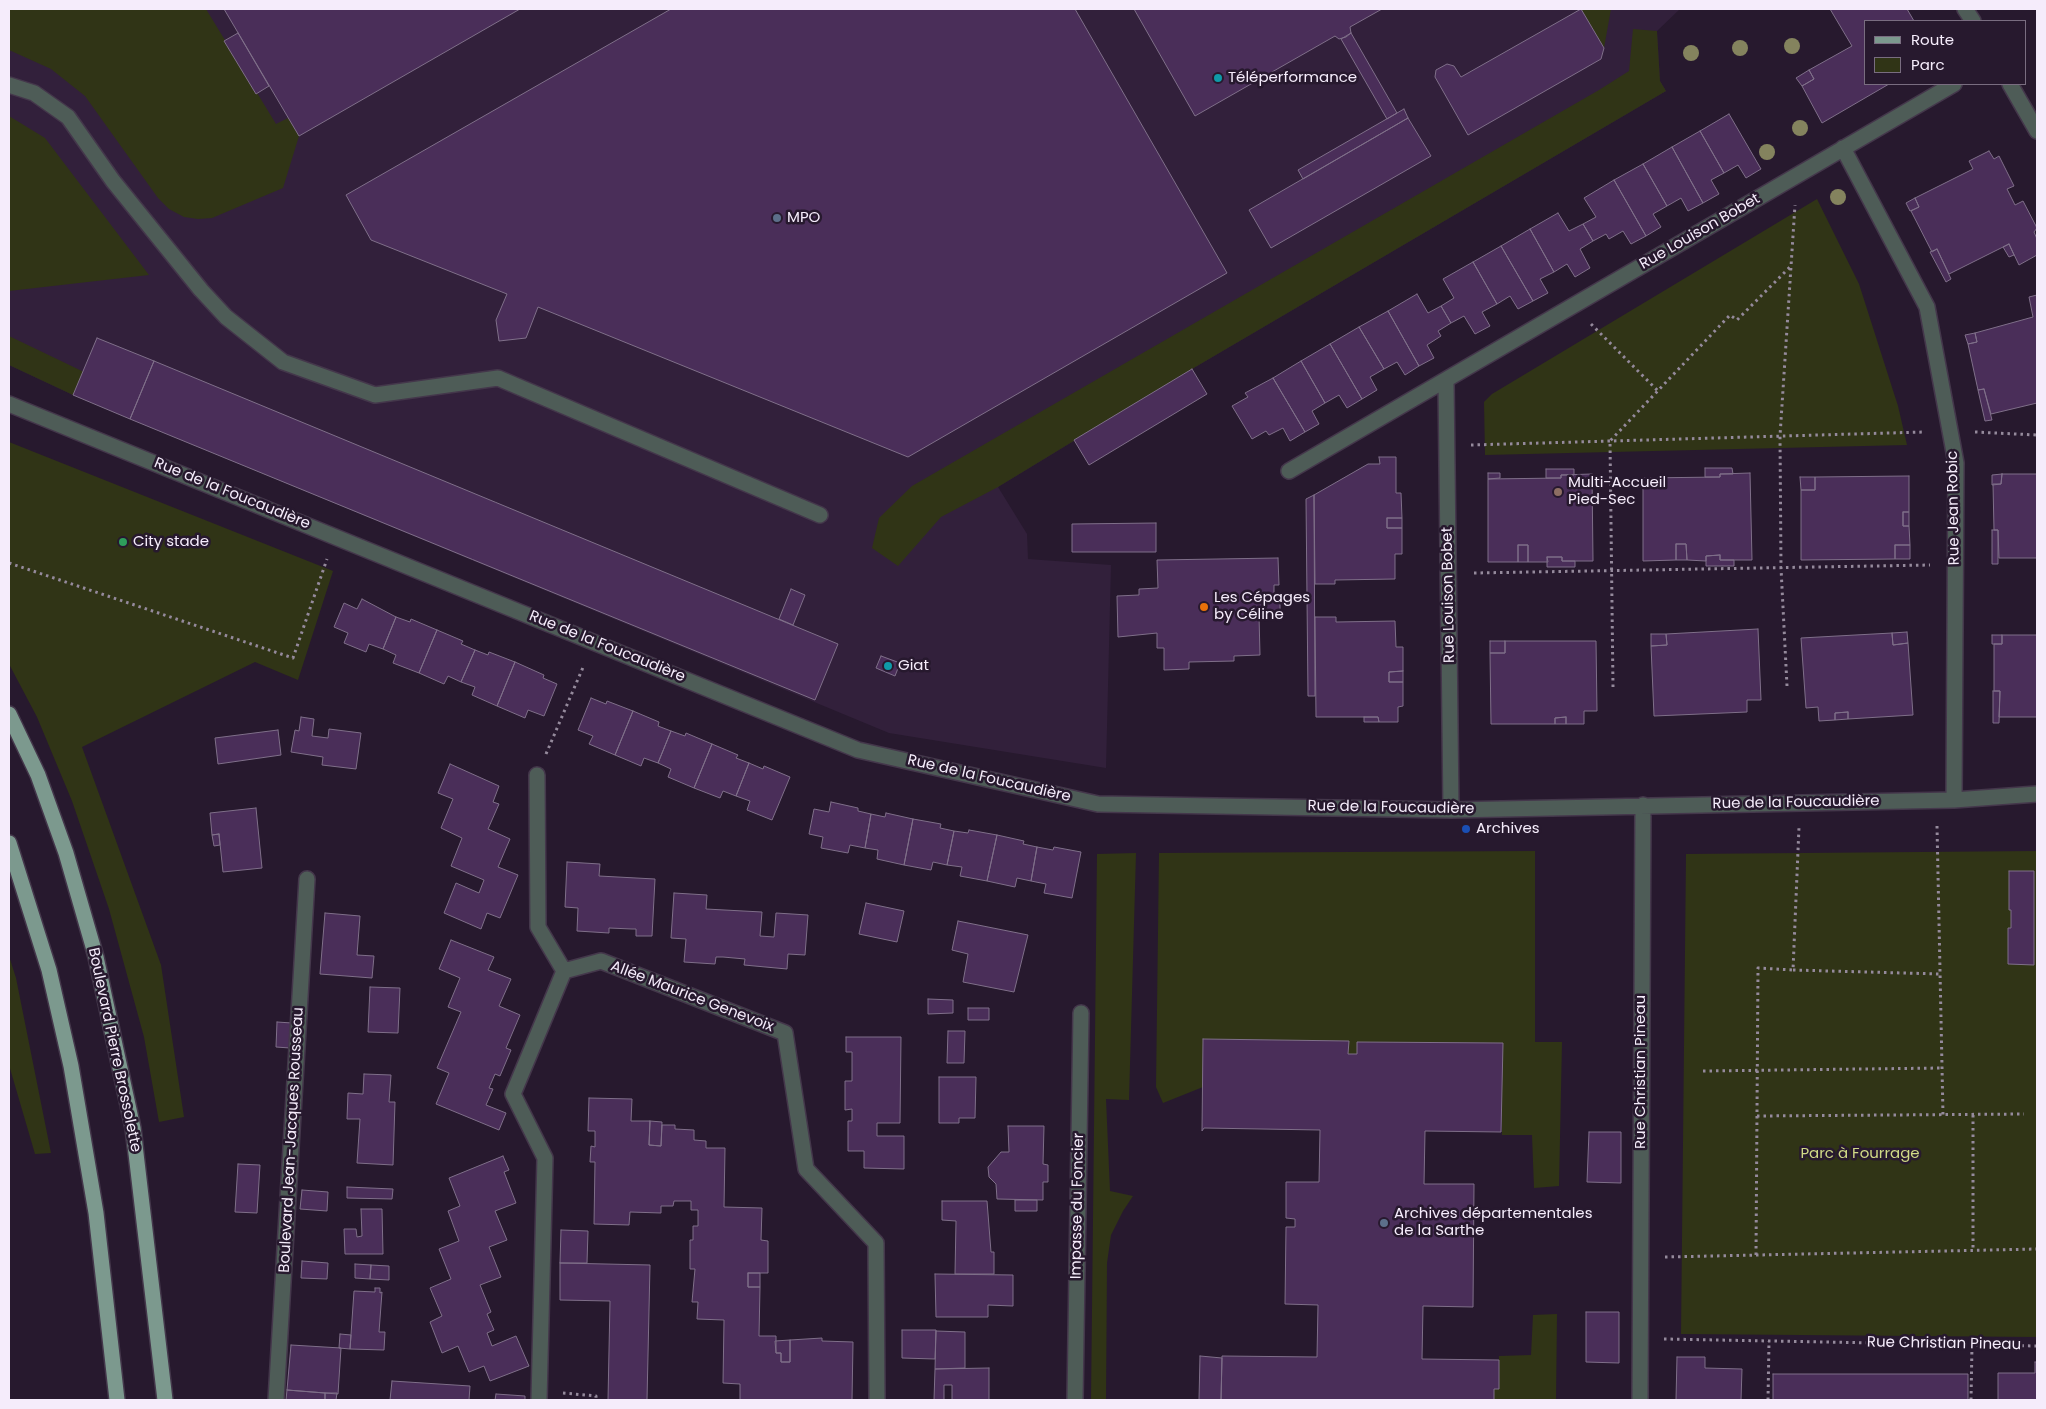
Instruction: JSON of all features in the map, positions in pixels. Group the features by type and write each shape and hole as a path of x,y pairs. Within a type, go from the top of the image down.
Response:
{"main road":[{"name":"Boulevard Pierre Brossolette","path":"9,714 42,784 66,853 96,957 133,1128 165,1400"},
{"path":"9,843 49,970 74,1085 96,1213 116,1400"}],"street":[{"path":"1965,9 1972,20"},
{"path":"9,85 34,93 68,117 113,181 201,290 226,317 282,362 375,395 498,378 820,515"},
{"name":"Rue Louison Bobet","path":"1290,471 1952,85"},
{"path":"2011,85 2037,131"},
{"name":"Rue Jean Robic","path":"1844,148 1927,307 1951,431 1956,463 1954,800"},
{"name":"Rue Louison Bobet","path":"1446,380 1451,810"},
{"name":"Rue de la Foucaudière","path":"9,404 335,535 858,750 1098,804 1451,810 1954,800 2037,794"},
{"path":"537,775 538,927 564,970 513,1094 545,1158 540,1395"},
{"name":"Rue Christian Pineau","path":"1640,1400 1643,805"},
{"name":"Boulevard Jean-Jacques Rousseau","path":"276,1400 307,879"},
{"name":"Allée Maurice Genevoix","path":"564,970 601,961 785,1033 806,1169 876,1243 878,1400"},
{"name":"Impasse du Foncier","path":"1075,1400 1081,1013"}],"path":[{"path":"1787,686 1781,568 1780,436 1797,176"},
{"path":"1613,687 1610,441 1730,315 1737,320 1790,267"},
{"path":"1573,306 1658,391"},
{"path":"1448,446 1951,431 2037,435"},
{"path":"9,563 293,658 335,535"},
{"path":"1449,573 1956,565"},
{"path":"537,775 594,642"},
{"path":"1936,800 1943,1115"},
{"path":"1793,970 1800,803"},
{"path":"1756,1255 1758,968 1940,974"},
{"path":"1703,1072 1942,1068"},
{"path":"1757,1116 2024,1114"},
{"path":"1972,1115 1973,1250"},
{"path":"1640,1257 2037,1249"},
{"name":"Rue Christian Pineau","path":"1641,1339 2037,1346"},
{"path":"1768,1400 1769,1341"},
{"path":"1971,1400 1972,1345"},
{"path":"540,1395 596,1396 596,1400"}],"shaded area":[{"path":"9,9 1680,9 1657,31 1660,81 1666,91 1192,369 998,487 1027,534 1028,559 1111,565 1106,768 889,733 73,395 9,365"}],"green space":[{"path":"9,9 206,9 276,124 288,118 299,136 283,188 212,218 184,217 169,209 158,198 85,96 51,69 9,50"},
{"path":"1581,9 1611,9 1604,48"},
{"path":"1633,29 1657,31 1660,81 1666,91 1192,369 998,487 941,517 898,566 872,548 879,518 912,486 1629,71"},
{"path":"9,116 45,138 149,275 9,291"},
{"path":"1817,199 1859,284 1898,406 1907,445 1485,455 1484,402 1492,394"},
{"path":"9,336 84,372 73,395 9,365"},
{"path":"9,442 333,571 298,680 255,662 82,747 161,965 184,1117 159,1122 144,1037 109,909 72,801 37,717 9,664"},
{"path":"1535,851 1535,1042 1562,1042 1559,1186 1534,1188 1532,1135 1502,1135 1502,1043 1358,1042 1357,1054 1203,1087 1163,1103 1156,1087 1159,853"},
{"name":"Parc à Fourrage","path":"2037,851 2037,1337 1681,1334 1686,854"},
{"path":"1136,853 1129,1100 1106,1099 1110,1191 1133,1196 1111,1235 1107,1263 1106,1400 1091,1400 1097,854"},
{"path":"9,956 16,978 51,1153 35,1154 9,1065"},
{"path":"1557,1314 1556,1400 1494,1400 1494,1389 1499,1389 1499,1356 1531,1355 1533,1315"}],"building":[{"path":"224,9 520,9 299,136"},
{"name":"MPO","path":"671,9 1075,9 1227,273 908,457 538,307 526,338 499,341 496,320 507,294 371,240 346,195"},
{"name":"Téléperformance","path":"1134,9 1382,9 1350,27 1351,33 1346,37 1339,39 1335,36 1195,116"},
{"path":"1581,9 1604,48 1601,59 1468,135 1435,77 1436,70 1447,64 1454,66 1461,77"},
{"path":"1830,9 1907,9 1913,20 1864,20 1864,85 1887,85 1822,123 1802,86 1814,79 1809,70 1852,46"},
{"path":"238,33 269,86 256,94 224,41"},
{"path":"1351,33 1397,113 1387,119 1341,39"},
{"path":"1809,70 1814,79 1802,86 1796,78"},
{"path":"1404,109 1408,118 1303,179 1298,170"},
{"path":"1729,114 1761,169 1746,178 1738,165 1724,173 1700,131"},
{"path":"1408,118 1431,156 1271,248 1249,210"},
{"path":"1700,131 1724,173 1711,180 1719,194 1703,203 1672,147"},
{"path":"1672,147 1703,203 1688,211 1681,198 1667,206 1643,164"},
{"path":"1989,151 1994,159 1999,156 2014,186 2007,189 2015,205 2023,201 2037,228 2034,232 2037,239 2037,255 2019,265 2009,244 1949,274 1937,249 1932,252 1911,211 1919,207 1915,198 1973,169 1969,161"},
{"path":"1643,164 1667,206 1653,214 1661,227 1646,236 1614,180"},
{"path":"1614,180 1646,236 1631,244 1623,231 1609,239 1606,234 1593,241 1583,224 1596,217 1584,198"},
{"path":"1915,198 1919,207 1910,211 1906,203"},
{"path":"1558,213 1569,231 1583,224 1593,241 1580,249 1590,268 1575,277 1567,264 1554,272 1530,229"},
{"path":"1530,229 1554,272 1540,279 1548,293 1533,301 1501,246"},
{"path":"2009,244 2014,255 2009,257 2003,247"},
{"path":"1501,246 1533,301 1518,309 1510,296 1497,304 1473,262"},
{"path":"1937,249 1951,279 1946,282 1930,252"},
{"path":"1473,262 1497,304 1482,312 1490,326 1475,334 1464,316 1451,323 1441,306 1454,298 1443,279"},
{"path":"1417,294 1428,313 1441,306 1451,323 1438,331 1441,336 1427,345 1434,358 1419,366 1388,311"},
{"path":"2037,295 2037,403 1991,414 1984,389 1978,390 1968,344 1977,342 1975,333 2033,317 2029,297"},
{"path":"1388,311 1419,366 1405,375 1397,362 1384,369 1359,327"},
{"path":"1359,327 1384,369 1370,377 1377,390 1362,399 1330,344"},
{"path":"1975,333 1977,342 1968,344 1965,335"},
{"path":"97,338 154,361 130,419 73,395"},
{"path":"1330,344 1362,399 1347,408 1339,395 1325,403 1301,361"},
{"path":"154,361 838,644 815,700 130,419"},
{"path":"1301,361 1325,403 1312,411 1319,424 1305,432 1273,378"},
{"path":"1192,369 1207,394 1089,465 1074,440"},
{"path":"1273,378 1305,432 1290,441 1283,428 1269,435 1266,431 1252,439 1232,406 1248,397 1245,393"},
{"path":"1984,389 1992,420 1985,421 1978,390"},
{"path":"1379,457 1396,457 1396,493 1401,493 1402,518 1387,518 1387,528 1402,528 1402,554 1395,554 1395,579 1335,580 1335,584 1315,584 1314,495 1368,464 1380,464"},
{"path":"1705,468 1732,468 1733,474 1720,474 1720,477 1705,477"},
{"path":"1546,469 1574,469 1574,475 1561,475 1561,478 1546,478"},
{"path":"1488,473 1500,473 1500,478 1488,479"},
{"path":"1750,473 1752,560 1720,560 1720,555 1706,556 1706,561 1687,560 1686,544 1676,544 1676,560 1643,561 1643,478 1720,477 1720,474"},
{"path":"1592,474 1593,561 1562,561 1562,557 1547,557 1548,562 1528,562 1528,545 1518,545 1518,562 1488,562 1488,479 1561,478 1561,475"},
{"path":"2002,474 2001,484 1992,485 1992,475"},
{"path":"2002,474 2037,474 2037,558 1999,558 1998,530 1994,530 1993,484 2001,484"},
{"path":"1909,476 1909,512 1903,512 1903,526 1909,526 1910,545 1895,545 1895,559 1801,560 1801,490 1815,490 1815,477"},
{"path":"1800,477 1815,477 1815,490 1801,490"},
{"path":"1314,495 1315,696 1308,696 1306,499"},
{"path":"1903,512 1909,512 1909,526 1903,526"},
{"path":"1387,518 1402,518 1402,528 1387,528"},
{"path":"1156,523 1156,552 1072,552 1072,524"},
{"path":"1992,530 1998,530 1998,564 1992,564"},
{"path":"1676,544 1686,544 1687,560 1676,560"},
{"path":"1518,545 1528,545 1528,562 1518,562"},
{"path":"1895,545 1910,545 1910,559 1895,559"},
{"path":"1720,555 1720,560 1734,560 1734,566 1706,566 1706,556"},
{"path":"1547,557 1562,557 1562,561 1575,561 1575,567 1547,567"},
{"path":"1278,558 1279,585 1274,585 1274,595 1280,595 1280,616 1259,616 1260,655 1234,656 1234,661 1189,662 1189,669 1164,670 1164,648 1157,648 1157,633 1118,637 1117,596 1139,595 1139,589 1158,588 1157,560"},
{"path":"791,589 805,595 793,625 779,619"},
{"path":"362,599 396,617 383,649 369,644 366,652 344,643 348,633 334,627 344,603 357,609"},
{"path":"396,617 410,622 411,619 437,630 419,673 393,663 396,655 383,649"},
{"path":"1315,617 1336,617 1336,622 1395,621 1396,647 1403,647 1403,671 1389,672 1389,682 1403,682 1403,706 1398,707 1398,722 1379,722 1378,717 1316,717"},
{"path":"1758,629 1761,700 1747,700 1747,712 1654,716 1651,646 1667,645 1666,634"},
{"path":"437,630 463,641 461,644 475,650 461,682 448,676 444,684 419,673"},
{"path":"1907,632 1908,643 1893,645 1892,633"},
{"path":"1892,633 1893,645 1908,643 1913,715 1848,719 1848,712 1835,713 1835,720 1819,721 1818,707 1806,708 1801,638"},
{"path":"1651,634 1666,634 1667,645 1651,646"},
{"path":"1992,635 2002,635 2002,644 1992,644"},
{"path":"2002,635 2037,635 2037,717 1999,717 2000,691 1994,691 1994,644 2002,644"},
{"path":"1490,641 1505,641 1505,653 1490,653"},
{"path":"1505,641 1596,641 1597,711 1584,711 1584,724 1566,724 1566,717 1555,718 1555,724 1491,724 1490,653 1505,653"},
{"path":"475,650 488,655 489,652 515,662 497,706 472,695 475,687 461,682"},
{"name":"Giat","path":"881,656 900,663 895,676 876,668"},
{"path":"515,662 544,675 543,678 557,684 544,716 528,710 525,718 497,706"},
{"path":"1403,671 1403,682 1389,682 1389,672"},
{"path":"1993,691 2000,691 1999,723 1993,723"},
{"path":"591,698 606,704 607,701 633,711 615,755 589,744 593,736 578,730"},
{"path":"633,711 659,722 658,726 671,731 658,763 644,758 641,766 615,755"},
{"path":"1848,712 1848,719 1835,720 1835,713"},
{"path":"301,717 314,719 312,736 328,738 329,729 361,733 356,769 322,765 323,757 291,752 295,730 299,731"},
{"path":"1364,717 1378,717 1379,722 1364,722"},
{"path":"1566,717 1566,724 1555,724 1555,718"},
{"path":"278,730 281,755 218,764 215,738"},
{"path":"671,731 685,736 686,733 712,744 694,788 668,777 671,769 658,763"},
{"path":"712,744 738,755 736,758 749,763 736,796 723,791 720,798 694,788"},
{"path":"749,763 763,769 764,766 790,777 772,820 747,810 750,801 736,796"},
{"path":"450,764 499,786 493,802 499,804 488,829 510,839 498,867 518,875 500,918 487,913 481,929 444,913 456,883 479,893 484,880 451,866 462,838 441,828 453,799 438,793"},
{"path":"831,802 858,808 858,811 871,814 865,848 850,845 848,853 821,848 823,837 809,834 814,809 829,812"},
{"path":"256,808 262,868 223,872 219,834 212,835 210,813"},
{"path":"886,813 913,819 904,865 877,859 878,850 865,848 871,814 885,817"},
{"path":"913,819 941,824 940,828 954,831 947,865 933,862 931,870 904,865"},
{"path":"969,830 997,835 987,881 960,876 962,867 947,865 954,831 968,833"},
{"path":"219,834 220,845 214,846 212,835"},
{"path":"997,835 1024,841 1023,844 1037,847 1031,881 1017,878 1015,887 987,881"},
{"path":"1037,847 1053,850 1054,847 1081,852 1072,898 1044,893 1046,884 1031,881"},
{"path":"567,862 600,864 599,876 655,879 652,936 636,936 636,929 609,928 609,933 577,931 578,908 565,907"},
{"path":"2009,871 2034,871 2034,965 2008,964 2008,928 2011,928"},
{"path":"674,893 707,895 706,909 762,912 760,936 774,937 776,913 808,915 805,955 788,954 787,969 744,965 745,959 723,957 716,957 715,964 684,962 686,939 671,938"},
{"path":"866,903 904,911 897,942 859,934"},
{"path":"325,913 360,916 357,955 374,956 372,978 320,974"},
{"path":"958,921 1028,935 1014,992 963,982 968,954 952,950"},
{"path":"451,940 494,957 488,970 511,979 499,1006 520,1015 506,1048 511,1050 500,1076 495,1074 489,1088 493,1089 486,1105 506,1113 499,1130 436,1104 449,1073 437,1068 461,1012 448,1007 460,978 439,969"},
{"path":"370,987 400,988 398,1033 368,1032"},
{"path":"928,999 953,1000 953,1013 928,1014"},
{"path":"968,1008 989,1008 989,1020 968,1020"},
{"path":"277,1022 292,1023 290,1048 276,1047"},
{"path":"948,1031 965,1031 964,1063 947,1063"},
{"path":"846,1037 901,1037 900,1123 877,1123 877,1136 904,1136 904,1169 864,1168 864,1151 848,1151 848,1121 852,1121 852,1109 845,1110 845,1081 852,1081 852,1052 846,1052"},
{"name":"Archives départementales de la Sarthe","path":"1203,1039 1349,1041 1348,1054 1357,1054 1357,1042 1503,1043 1501,1132 1425,1131 1424,1184 1474,1184 1473,1307 1423,1306 1422,1359 1499,1360 1499,1389 1494,1389 1494,1400 1221,1400 1222,1356 1317,1357 1318,1305 1285,1304 1286,1227 1295,1227 1295,1219 1286,1218 1286,1182 1319,1182 1320,1130 1204,1128 1202,1131"},
{"path":"364,1074 391,1075 389,1102 395,1102 393,1165 357,1163 360,1119 347,1119 348,1093 363,1094"},
{"path":"939,1077 976,1077 975,1118 959,1118 959,1123 939,1123"},
{"path":"589,1098 632,1099 631,1121 650,1121 649,1145 661,1146 662,1125 675,1125 675,1129 694,1130 694,1140 706,1141 706,1148 725,1148 724,1207 762,1208 761,1240 768,1241 768,1273 748,1273 748,1287 760,1287 759,1336 776,1336 776,1353 781,1353 781,1362 790,1362 790,1340 822,1338 822,1341 853,1342 852,1400 740,1400 740,1384 723,1383 724,1320 697,1319 698,1302 692,1302 695,1269 690,1269 690,1240 693,1240 693,1226 698,1226 698,1210 691,1210 691,1201 674,1201 673,1206 661,1206 661,1213 630,1212 629,1225 594,1224 595,1162 590,1162 591,1146 595,1147 595,1131 588,1131"},
{"path":"650,1121 662,1122 661,1146 649,1145"},
{"path":"1008,1126 1044,1126 1043,1164 1048,1165 1048,1182 1043,1182 1043,1200 997,1199 996,1184 989,1177 988,1167 1001,1152 1009,1152"},
{"path":"1589,1132 1621,1132 1621,1183 1587,1182"},
{"path":"503,1156 509,1170 504,1172 516,1203 495,1211 507,1240 489,1247 501,1277 480,1285 491,1312 487,1314 494,1330 487,1333 492,1346 516,1336 529,1366 490,1381 484,1366 469,1372 458,1346 442,1353 430,1322 442,1316 430,1288 451,1279 439,1249 459,1241 448,1211 460,1206 449,1178"},
{"path":"238,1164 260,1165 257,1213 235,1212"},
{"path":"347,1187 393,1189 392,1199 347,1198"},
{"path":"302,1190 328,1192 327,1211 300,1209"},
{"path":"1015,1200 1037,1200 1037,1211 1015,1211"},
{"path":"942,1201 987,1201 991,1252 994,1252 994,1274 955,1274 956,1221 942,1220"},
{"path":"361,1209 382,1209 383,1254 345,1254 344,1229 356,1229 357,1237 362,1236"},
{"path":"561,1230 588,1231 587,1263 560,1263"},
{"path":"302,1261 328,1263 327,1279 301,1278"},
{"path":"560,1263 650,1265 647,1400 608,1400 610,1301 560,1300"},
{"path":"355,1264 371,1265 370,1279 355,1278"},
{"path":"371,1265 389,1266 389,1280 370,1279"},
{"path":"748,1273 760,1273 760,1287 748,1287"},
{"path":"935,1274 1013,1275 1013,1306 988,1305 988,1317 936,1317"},
{"path":"375,1288 380,1288 380,1293 382,1292 379,1332 385,1332 384,1350 350,1349 354,1291 375,1292"},
{"path":"1586,1312 1619,1312 1619,1363 1586,1362"},
{"path":"902,1330 936,1330 935,1359 902,1358"},
{"path":"936,1331 965,1332 965,1368 935,1369"},
{"path":"340,1334 351,1335 350,1349 339,1348"},
{"path":"790,1340 790,1362 781,1362 781,1353 776,1353 775,1341"},
{"path":"291,1345 341,1348 338,1394 287,1390"},
{"path":"1200,1356 1222,1358 1221,1400 1199,1400"},
{"path":"1677,1357 1705,1357 1705,1368 1742,1369 1741,1400 1676,1400"},
{"path":"2035,1362 2037,1362 2037,1400 1998,1400 1998,1373 2035,1373"},
{"path":"989,1368 989,1400 952,1400 952,1385 944,1385 944,1400 934,1400 935,1369"},
{"path":"1773,1374 1968,1374 1968,1400 1773,1400"},
{"path":"392,1381 470,1386 469,1400 390,1400"},
{"path":"287,1390 325,1393 325,1400 286,1400"},
{"path":"325,1393 337,1393 336,1400 325,1400"},
{"path":"496,1394 525,1396 525,1400 495,1400"}],"place":[{"name":"Téléperformance","path":"1218,78"},
{"name":"MPO","path":"777,218"},
{"name":"Multi-Accueil Pied-Sec","path":"1558,492"},
{"name":"City stade","path":"123,542"},
{"name":"Les Cépages by Céline","path":"1204,607"},
{"name":"Giat","path":"888,666"},
{"name":"Archives","path":"1466,829"},
{"name":"Archives départementales de la Sarthe","path":"1384,1223"}]}
